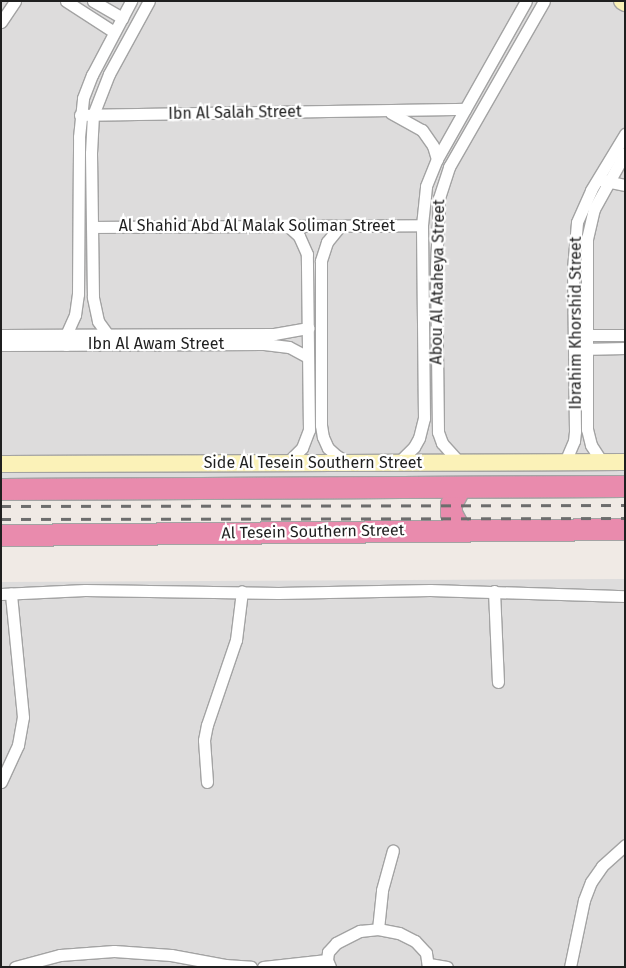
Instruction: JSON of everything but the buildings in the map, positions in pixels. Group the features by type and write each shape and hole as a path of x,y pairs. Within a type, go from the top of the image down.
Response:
{"highway":[{"path":"1,489 625,486"},
{"path":"460,487 451,504 454,522 460,530"},
{"name":"Al Tesein Southern Street","path":"1,535 625,529"}],"street":[{"path":"1,22 15,1"},
{"path":"66,1 114,32"},
{"path":"93,1 122,18"},
{"path":"66,340 75,315 78,294 80,115 88,85 114,32 132,1"},
{"path":"108,335 98,321 94,304 92,227 93,115 109,74 150,1"},
{"name":"Abou Al Ataheya Street","path":"399,462 414,447 419,438 424,418 422,225 424,195 437,159 526,1"},
{"name":"Abou Al Ataheya Street","path":"460,462 442,443 438,432 436,268 438,198 448,167 544,1"},
{"name":"Ibn Al Salah Street","path":"80,115 390,112 465,109"},
{"name":"Ibn Al Salah Street","path":"390,112 422,130 433,146 437,159"},
{"name":"Ibrahim Khorshid Street","path":"565,462 576,431 573,269 583,223 603,181 624,144"},
{"path":"603,181 625,185"},
{"name":"Ibrahim Khorshid Street","path":"583,223 588,437 602,462"},
{"name":"Al Shahid Abd Al Malak Soliman Street","path":"92,227 422,225"},
{"path":"287,463 302,448 309,430 307,254 299,236 288,226"},
{"path":"340,226 327,242 320,261 321,425 323,437 328,448 337,456 349,462"},
{"name":"Ibn Al Awam Street","path":"1,345 108,335 274,334 308,328"},
{"name":"Ibn Al Awam Street","path":"1,335 66,340 264,344 289,347 308,357"},
{"path":"574,335 625,335"},
{"path":"574,349 625,348"},
{"name":"Side Al Tesein Southern Street","path":"1,464 625,462"},
{"path":"1,782 18,745 23,717 6,594 84,590 494,591 625,596"},
{"path":"207,782 204,740 206,725 236,640 242,591"},
{"path":"494,591 498,682"},
{"path":"570,967 584,900 591,882 602,866 625,845"},
{"path":"378,929 382,890 393,850"},
{"path":"263,967 329,964 332,946 360,931 378,929 399,932 415,941 426,953 428,966 447,967"},
{"path":"15,967 60,955 114,951 171,955 226,965 251,967"}],"shaded area":[{"path":"1,1 625,1 625,488 1,487"},
{"path":"625,579 625,967 1,967 1,582"}],"railway":[{"path":"1,506 625,505"},
{"path":"1,519 625,518"}]}
